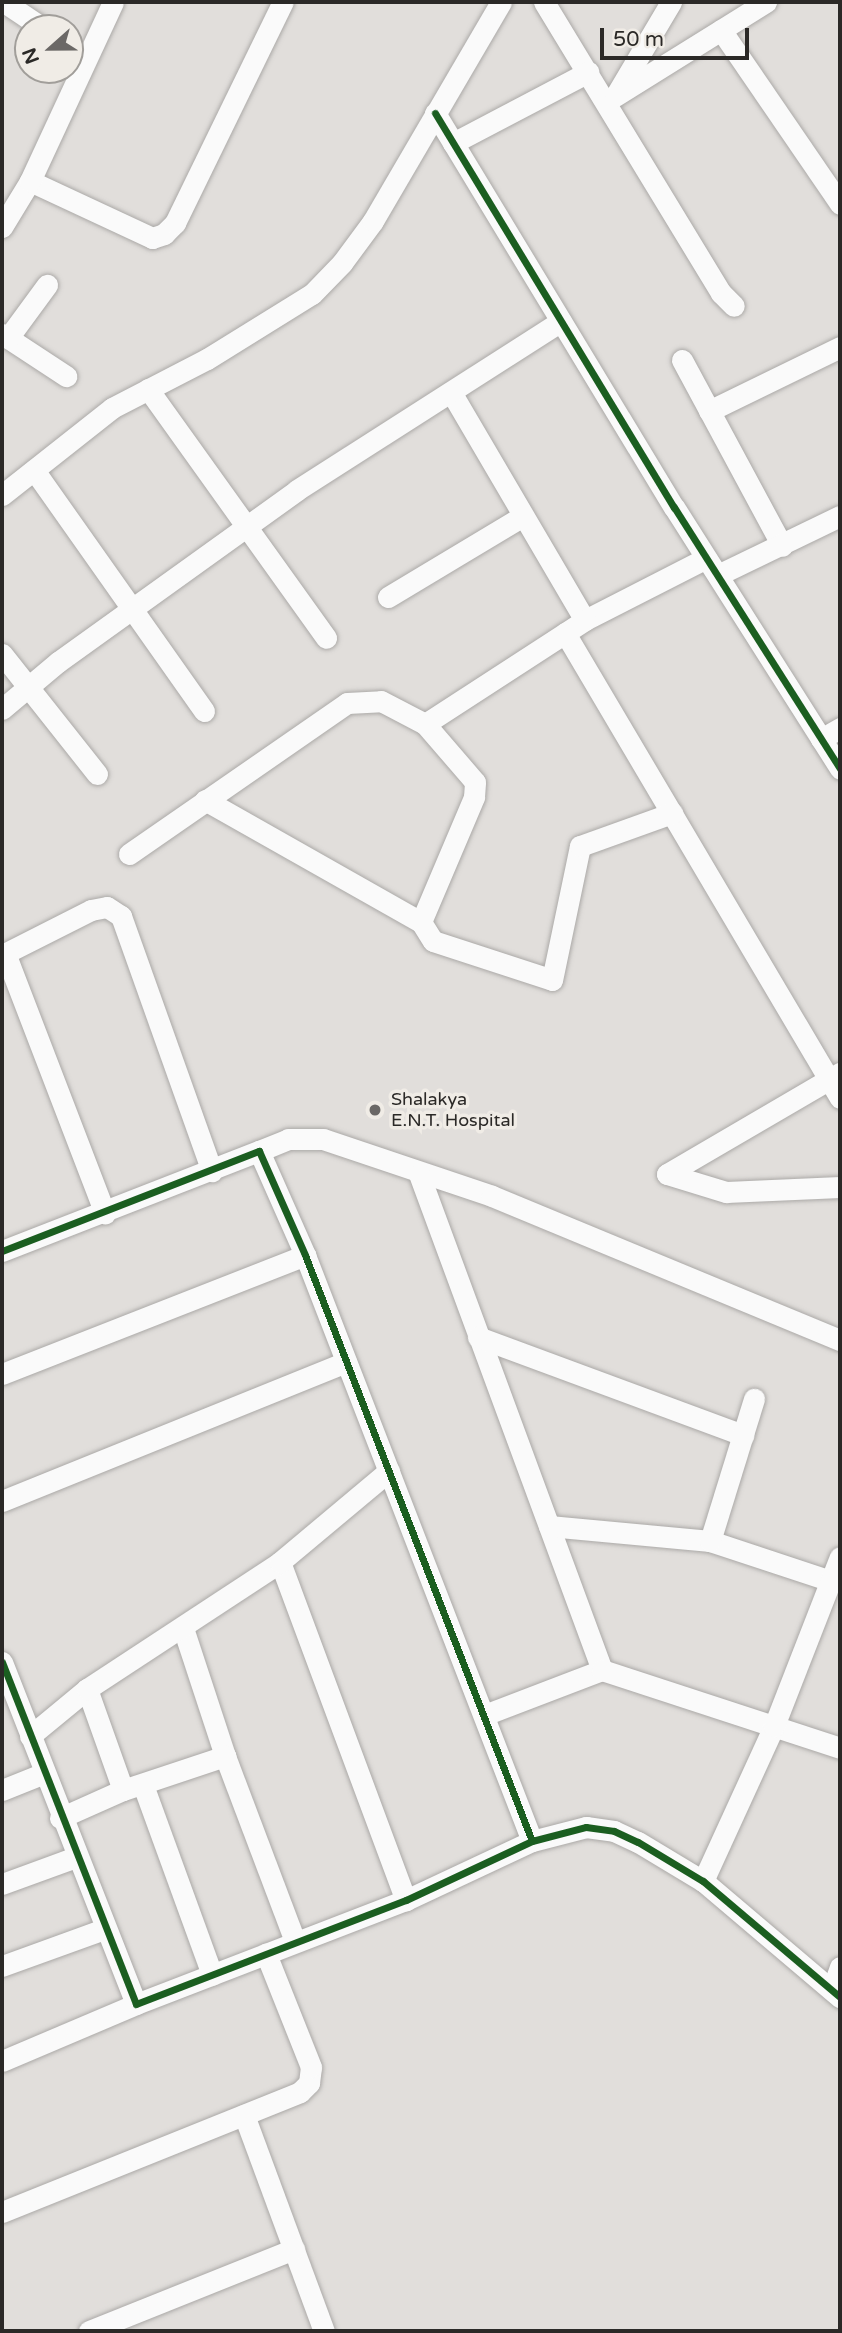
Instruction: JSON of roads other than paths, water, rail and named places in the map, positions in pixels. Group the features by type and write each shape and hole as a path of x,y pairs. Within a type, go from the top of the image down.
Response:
{"street":[{"path":"4,2 22,14"},
{"path":"84,40 113,2"},
{"path":"30,181 152,238 164,234 175,223 283,2"},
{"path":"2,495 112,408 148,390 312,294 342,263 373,220 501,2"},
{"path":"544,2 588,72 612,99 721,293 734,306"},
{"path":"612,99 671,2"},
{"path":"612,99 766,2"},
{"path":"721,30 840,204"},
{"path":"453,143 588,72"},
{"path":"2,227 8,199 30,181 65,84"},
{"path":"435,113 840,769"},
{"path":"47,285 5,336 66,376"},
{"path":"2,709 130,610 247,527 561,321"},
{"path":"709,411 840,347"},
{"path":"682,360 782,546"},
{"path":"148,390 326,638"},
{"path":"450,392 521,517 585,620"},
{"path":"34,470 130,610 204,711"},
{"path":"425,724 585,620 713,566 782,546 840,516"},
{"path":"387,597 521,517"},
{"path":"565,633 837,1084 667,1174 726,1192 840,1187"},
{"path":"2,654 97,774"},
{"path":"128,854 347,703 381,701 425,724 475,782 474,797 421,922"},
{"path":"821,739 840,728"},
{"path":"205,800 421,922 433,940 552,980 580,846 672,813"},
{"path":"105,1213 4,954 92,910 107,907 121,916 212,1171"},
{"path":"2,1251 260,1151 305,1137 492,1196 840,1340"},
{"path":"260,1151 305,1255 532,1841"},
{"path":"419,1174 602,1670"},
{"path":"2,1374 305,1255"},
{"path":"478,1337 743,1435"},
{"path":"2,1501 346,1362"},
{"path":"710,1541 754,1399"},
{"path":"30,1736 87,1689 279,1562 389,1471"},
{"path":"549,1526 710,1541 831,1581"},
{"path":"703,1881 774,1726 840,1557"},
{"path":"279,1562 406,1900"},
{"path":"183,1628 225,1756 295,1941"},
{"path":"2,1662 42,1774 136,2004"},
{"path":"484,1714 602,1670 840,1748"},
{"path":"87,1689 133,1788 212,1975"},
{"path":"60,1818 133,1788 225,1756"},
{"path":"2,1790 42,1774"},
{"path":"2,2061 136,2004 406,1900 532,1841 586,1827 614,1831 703,1881 836,1993"},
{"path":"2,1884 76,1857"},
{"path":"2,1966 104,1929"},
{"path":"2,2212 300,2092 309,2083 311,2067 266,1954"},
{"path":"836,1993 840,1967"},
{"path":"244,2115 324,2331"},
{"path":"89,2331 294,2249"}],"place":[{"name":"Shalakya E.N.T. Hospital","path":"375,1110"}]}
